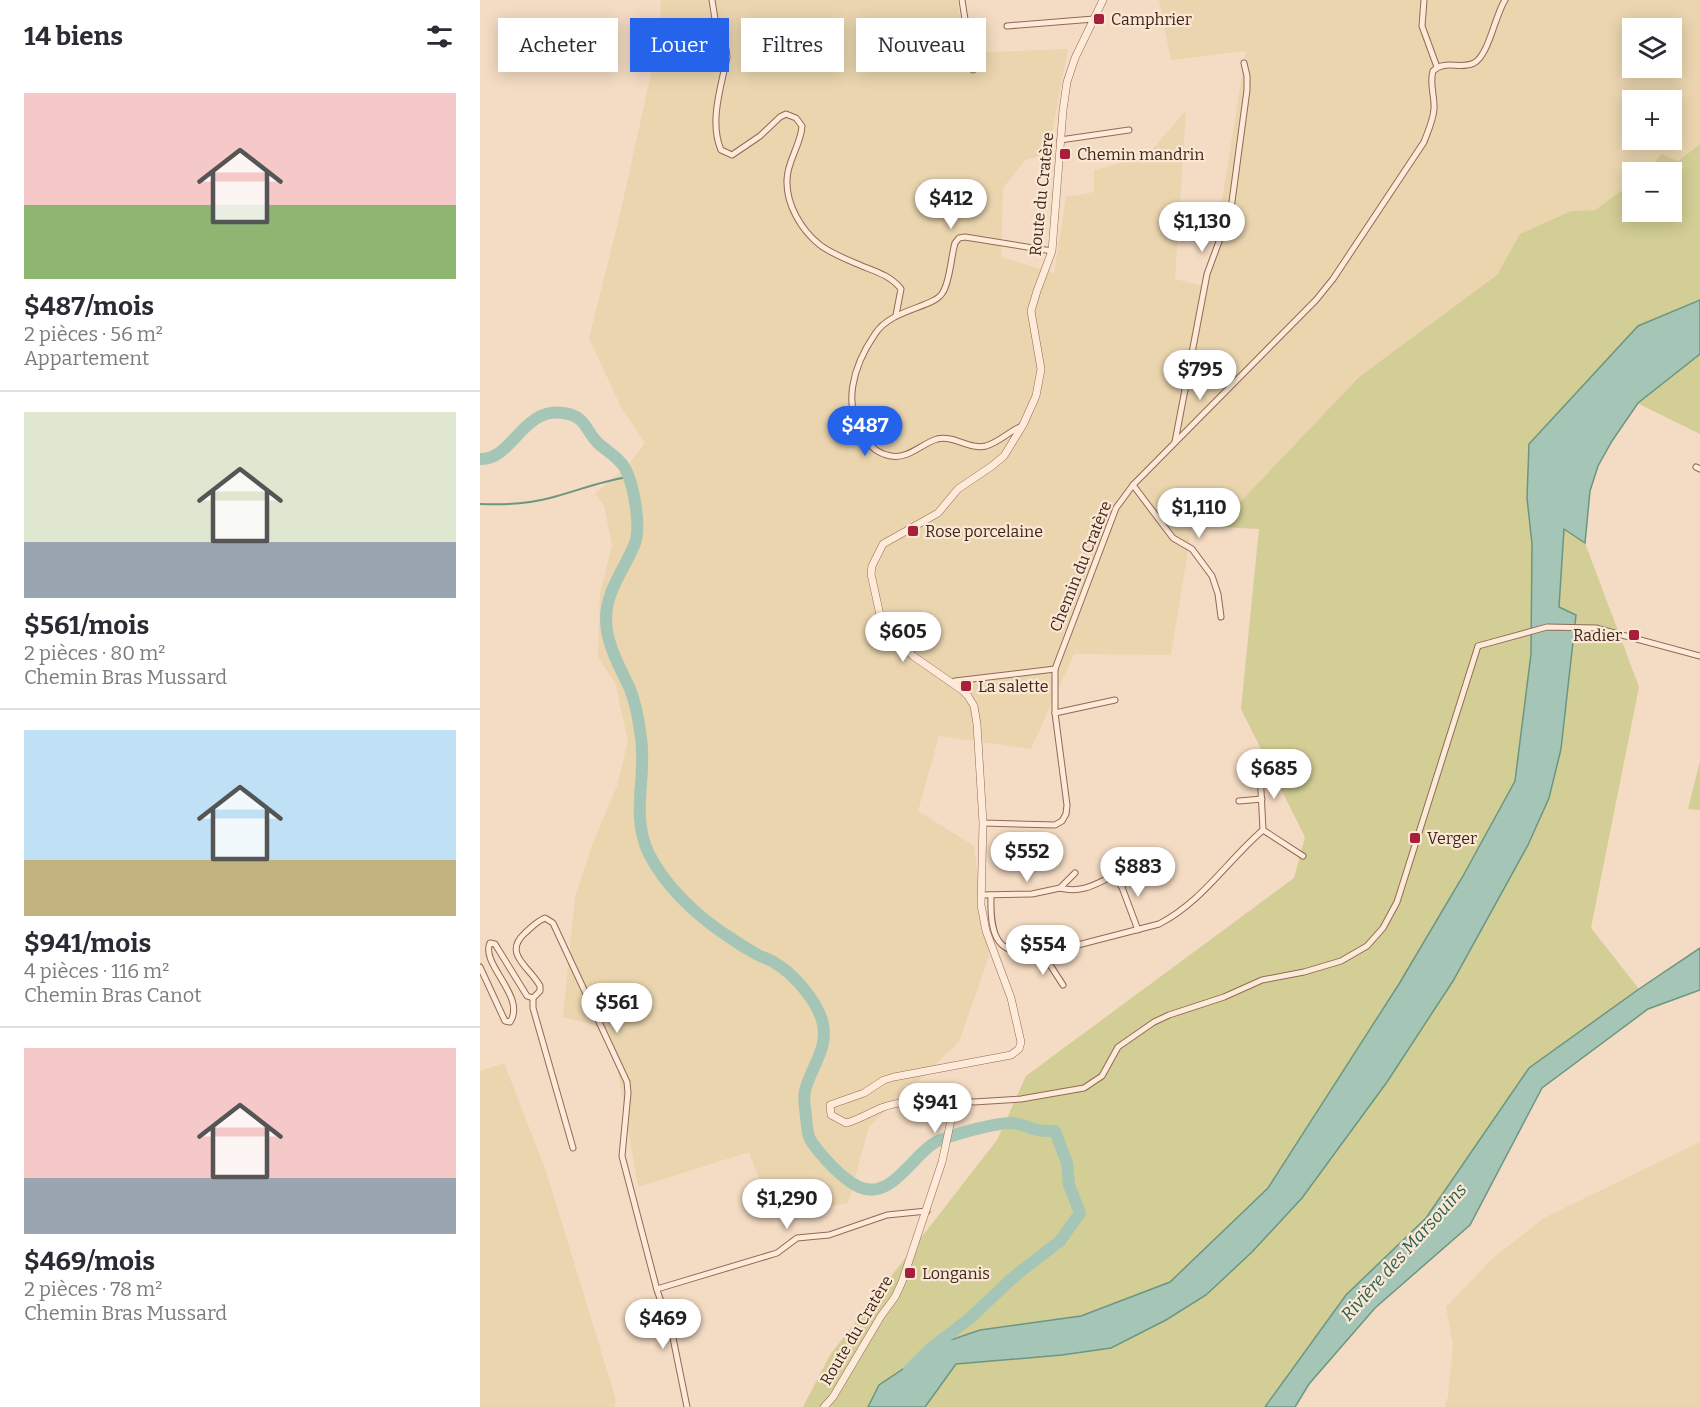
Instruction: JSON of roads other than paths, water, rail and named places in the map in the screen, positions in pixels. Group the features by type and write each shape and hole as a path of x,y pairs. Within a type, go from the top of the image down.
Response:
{"street":[{"path":"712,0 715,19 727,57 716,117 716,138 721,150 732,155 760,136 780,117 786,114 796,118 802,126 801,137 786,178 794,211 819,245 838,256 894,279 901,289 896,315"},
{"path":"962,0 965,18"},
{"name":"Route du Cratère","path":"824,1407 895,1297 927,1211 942,1162 953,1111 950,1104 943,1101 890,1105 846,1123 831,1115 830,1105 859,1095 894,1077 1004,1058 1016,1053 1019,1049 1020,1035 1017,1020 986,931 981,895 983,823 974,706 968,696 914,656 886,628 880,615 871,574 878,550 883,544 938,513 958,489 1004,456 1023,425 1036,396 1041,369 1031,311 1052,251 1060,140 1067,82 1075,58 1103,0"},
{"path":"1424,0 1422,26 1437,67 1449,64 1469,65 1478,60 1486,47 1505,0"},
{"path":"1007,26 1094,19"},
{"path":"1175,443 1207,274 1231,209 1247,90 1244,63"},
{"name":"Chemin du Cratère","path":"983,823 1055,825 1062,821 1066,814 1067,797 1055,712 1054,669 1116,508 1133,485 1300,318 1333,279 1424,142 1434,108 1431,80 1433,71 1437,67"},
{"path":"1060,140 1129,130"},
{"path":"1023,425 986,446 974,446 954,439 937,439 903,456 893,457 881,454 870,446 856,427 851,395 854,379 874,335 883,322 938,299 944,292 955,243 959,238 965,237 1052,251"},
{"path":"1133,485 1173,538 1192,549 1212,576 1218,594 1221,617"},
{"path":"950,1104 954,1100 975,1102 1022,1099 1084,1088 1102,1076 1118,1047 1154,1022 1224,997 1262,980 1341,962 1366,946 1383,928 1397,902 1478,646 1547,627 1596,627 1700,656"},
{"path":"953,683 1054,669"},
{"path":"1055,712 1115,700"},
{"path":"991,895 990,918 993,932 1005,948 1014,953 1043,954 1159,924 1193,903 1263,830 1260,771"},
{"path":"1239,801 1262,799"},
{"path":"1263,830 1303,856"},
{"path":"1121,886 1165,855"},
{"path":"1060,888 1075,873"},
{"path":"981,895 1032,894 1060,888 1082,890 1117,874 1138,930"},
{"path":"573,1148 533,1008 533,998 540,991 540,986 519,959 516,949 519,938 539,920 547,918 553,923 627,1082 622,1156 657,1289 672,1333 687,1407"},
{"path":"480,967 505,1021 512,1020 514,1011 508,991 488,953 489,943 495,944 527,996 533,998"},
{"path":"1043,954 1063,985"},
{"path":"657,1289 777,1253 797,1238 829,1235 887,1215 927,1211"}],"water":[{"path":"1700,300 1700,354 1638,403 1612,441 1598,466 1590,491 1585,543 1564,529 1559,607 1576,615 1561,749 1549,798 1528,845 1453,981 1387,1082 1302,1198 1252,1252 1206,1295 1166,1320 1111,1348 1062,1355 956,1364 925,1407 868,1407 879,1385 942,1343 980,1330 1081,1316 1170,1282 1268,1188 1399,984 1463,876 1515,781 1531,654 1532,544 1527,498 1529,444 1638,326"},
{"name":"Rivière des Marsouins","path":"1700,948 1700,990 1648,1009 1542,1088 1470,1225 1375,1308 1309,1384 1295,1407 1265,1407 1346,1295 1426,1218 1529,1068"}],"waterway":[{"path":"480,459 501,452 537,418 549,413 563,413 577,417 594,439 618,459 626,470 636,506 637,536 609,599 606,619 608,637 630,689 638,719 642,753 640,810 643,839 656,866 683,899 704,919 730,938 754,953 771,960 789,973 815,1004 822,1020 824,1039 805,1091 804,1100 809,1137 821,1154 849,1181 871,1190 893,1181 930,1146 940,1140 987,1126 1006,1123 1055,1131 1067,1163 1069,1185 1080,1213 1060,1241 1016,1275 909,1370"},
{"path":"480,504 533,502 628,477"}],"place":[{"name":"Camphrier","path":"1099,19"},
{"name":"Chemin mandrin","path":"1065,154"},
{"name":"Rose porcelaine","path":"913,531"},
{"name":"Radier","path":"1634,635"},
{"name":"La salette","path":"966,686"},
{"name":"Verger","path":"1415,838"},
{"name":"Longanis","path":"910,1273"}]}
